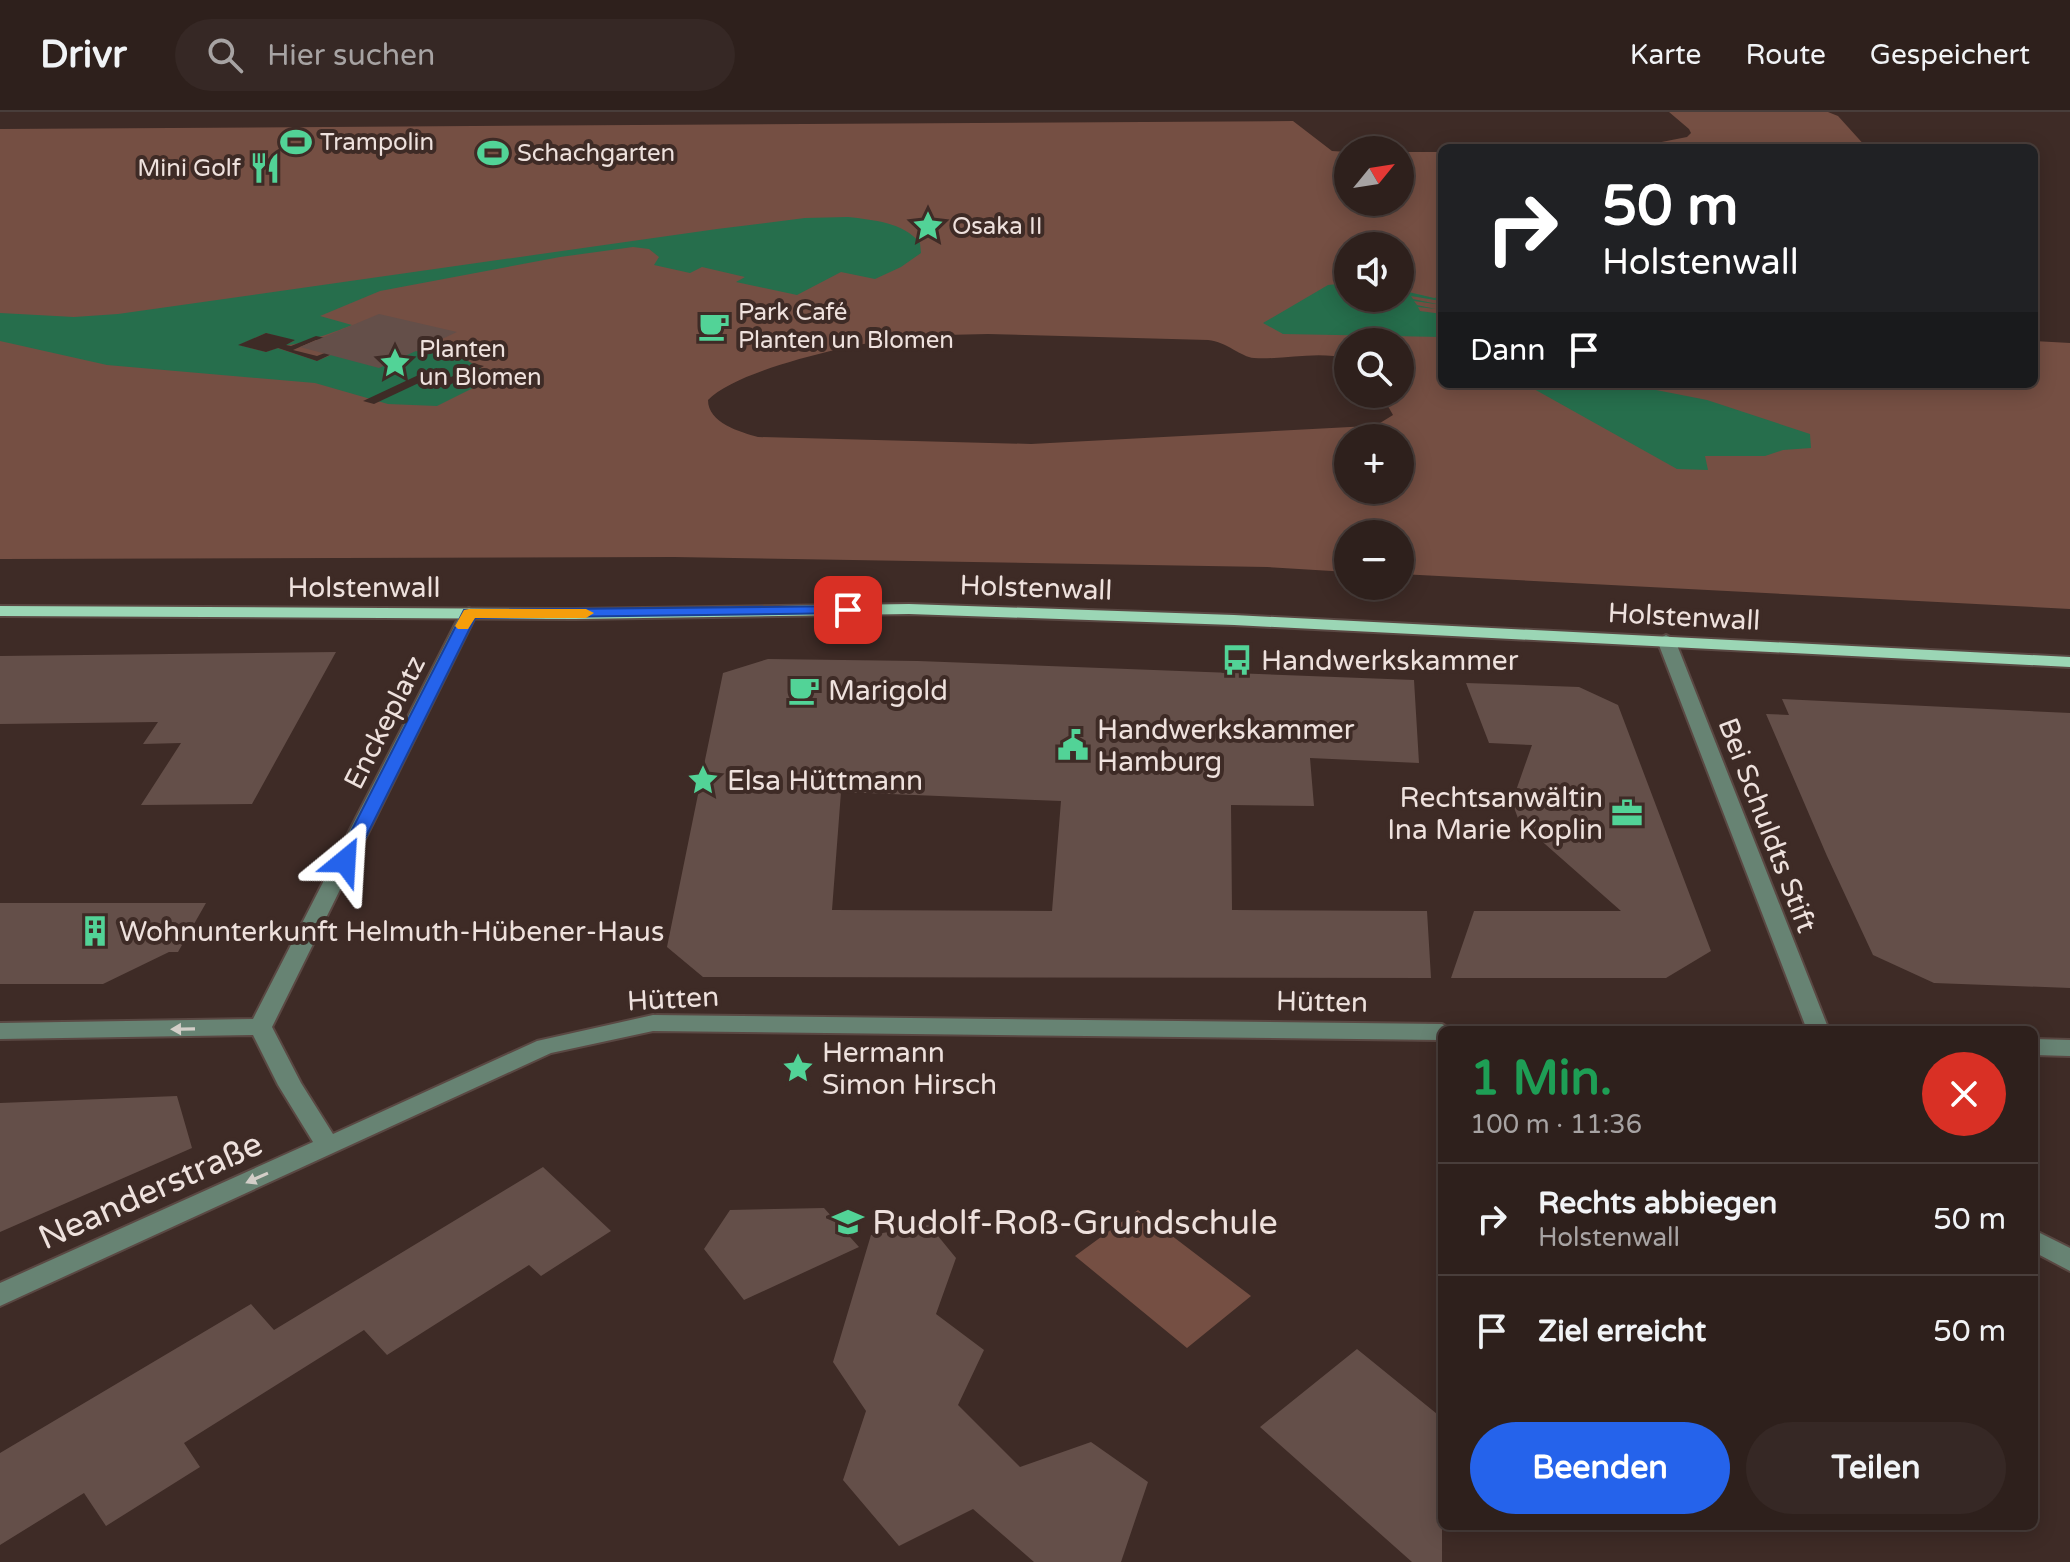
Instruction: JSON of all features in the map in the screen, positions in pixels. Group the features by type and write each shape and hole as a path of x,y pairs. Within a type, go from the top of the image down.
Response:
{"main road":[{"name":"Holstenwall","path":"0,611 469,613 909,609 1193,618 2070,662"}],"street":[{"name":"Enckeplatz","path":"261,1027 469,613"},
{"name":"Bei Schuldts Stift","path":"1666,640 1816,1026"},
{"name":"Hütten","path":"328,1146 545,1047 653,1023 1438,1032"},
{"path":"0,1031 261,1027 290,1085 328,1146"},
{"path":"2038,1047 2070,1048"},
{"name":"Neanderstraße","path":"0,1295 328,1146"},
{"path":"2038,1242 2070,1261"}],"shaded area":[{"path":"1669,112 1828,112 1838,116 1863,144 1651,144 1687,137 1691,133"},
{"name":"Planten un Blomen","path":"1293,121 1334,151 1334,216 1414,216 1414,152 1438,152 1438,388 2038,388 2038,341 2070,343 2070,609 1414,575 1414,520 1334,520 1334,571 1267,567 674,557 0,559 0,129","holes":["1334,328 1414,328 1414,408 1389,408 1393,415 1376,424 1414,424 1414,504 1334,504 1334,428 1031,444 758,437 719,420 709,408 708,400 744,378 770,368 856,345 901,338 977,334 1208,340 1254,358 1334,356"]},
{"path":"848,217 887,223 905,230 920,243 921,253 875,279 841,272 797,295 736,282 745,277 702,267 690,273 654,265 659,257 649,249 633,247 560,257 380,291 320,316 352,325 289,345 284,345 294,341 266,333 239,345 266,352 277,348 317,361 331,355 382,352 460,353 470,355 468,361 495,377 437,406 388,404 315,383 107,365 0,341 0,313 74,317 118,314 717,229 805,218"},
{"path":"1334,284 1334,312 1414,312 1414,301 1417,305 1436,309 1418,307 1420,311 1438,313 1438,337 1414,336 1414,328 1334,328 1334,335 1283,334 1263,323"},
{"path":"1414,293 1438,297 1438,300 1414,296"},
{"path":"1532,388 1656,390 1707,400 1810,434 1811,448 1783,450 1765,456 1705,456 1708,470 1677,469"},
{"path":"1138,1210 1251,1296 1187,1348 1075,1256"}],"pier":[{"path":"266,333 295,340 286,345 291,346 316,336 330,339 316,340 293,350 317,356 336,352 317,361 278,348 266,352 238,345"},
{"path":"476,364 484,366 446,387 423,381 374,404 363,401 427,371 451,377"}],"building":[{"path":"379,314 457,332 379,368 300,347"},
{"path":"336,652 252,804 141,805 181,743 143,744 158,722 0,724 0,656"},
{"path":"768,659 918,661 1414,680 1419,763 1310,758 1314,806 1231,805 1232,910 1427,911 1431,978 703,977 667,947 723,673","holes":["841,792 1061,801 1052,911 832,910"]},
{"path":"1466,683 1579,687 1618,705 1711,951 1666,978 1451,978 1474,911 1621,911 1519,821 1512,802 1532,745 1489,743"},
{"path":"1782,699 2070,713 2070,988 1934,983 1873,955 1766,714 1789,715"},
{"name":"Wohnunterkunft Helmuth-Hübener-Haus","path":"0,903 206,903 178,952 169,952 103,984 0,984"},
{"path":"177,1096 192,1148 0,1232 0,1103"},
{"path":"543,1167 611,1231 541,1276 529,1265 387,1355 364,1330 184,1443 200,1467 106,1526 84,1493 0,1545 0,1453 251,1304 274,1330"},
{"path":"824,1208 859,1247 744,1300 704,1249 730,1210"},
{"path":"929,1225 956,1258 936,1314 984,1350 958,1405 1020,1467 1091,1442 1148,1482 1121,1562 1034,1562 973,1509 899,1546 843,1480 866,1411 833,1362 871,1235"},
{"path":"1357,1349 1438,1415 1438,1530 1442,1530 1442,1562 1412,1562 1260,1427"}],"slow traffic":[{"path":"463,626 469,613 586,613"}],"place":[{"name":"Trampolin","path":"296,142"},
{"name":"Schachgarten","path":"493,153"},
{"name":"Mini Golf","path":"265,168"},
{"name":"Osaka II","path":"928,226"},
{"name":"Park Café Planten un Blomen","path":"714,326"},
{"name":"Planten un Blomen","path":"395,363"},
{"name":"Handwerkskammer","path":"1237,660"},
{"name":"Marigold","path":"804,690"},
{"name":"Handwerkskammer Hamburg","path":"1073,745"},
{"name":"Elsa Hüttmann","path":"703,780"},
{"name":"Rechtsanwältin Ina Marie Koplin","path":"1627,813"},
{"name":"Wohnunterkunft Helmuth-Hübener-Haus","path":"95,931"},
{"name":"Hermann Simon Hirsch","path":"798,1068"},
{"name":"Rudolf-Roß-Grundschule","path":"848,1222"}],"route":[{"path":"345,861 469,613 848,610"}]}
